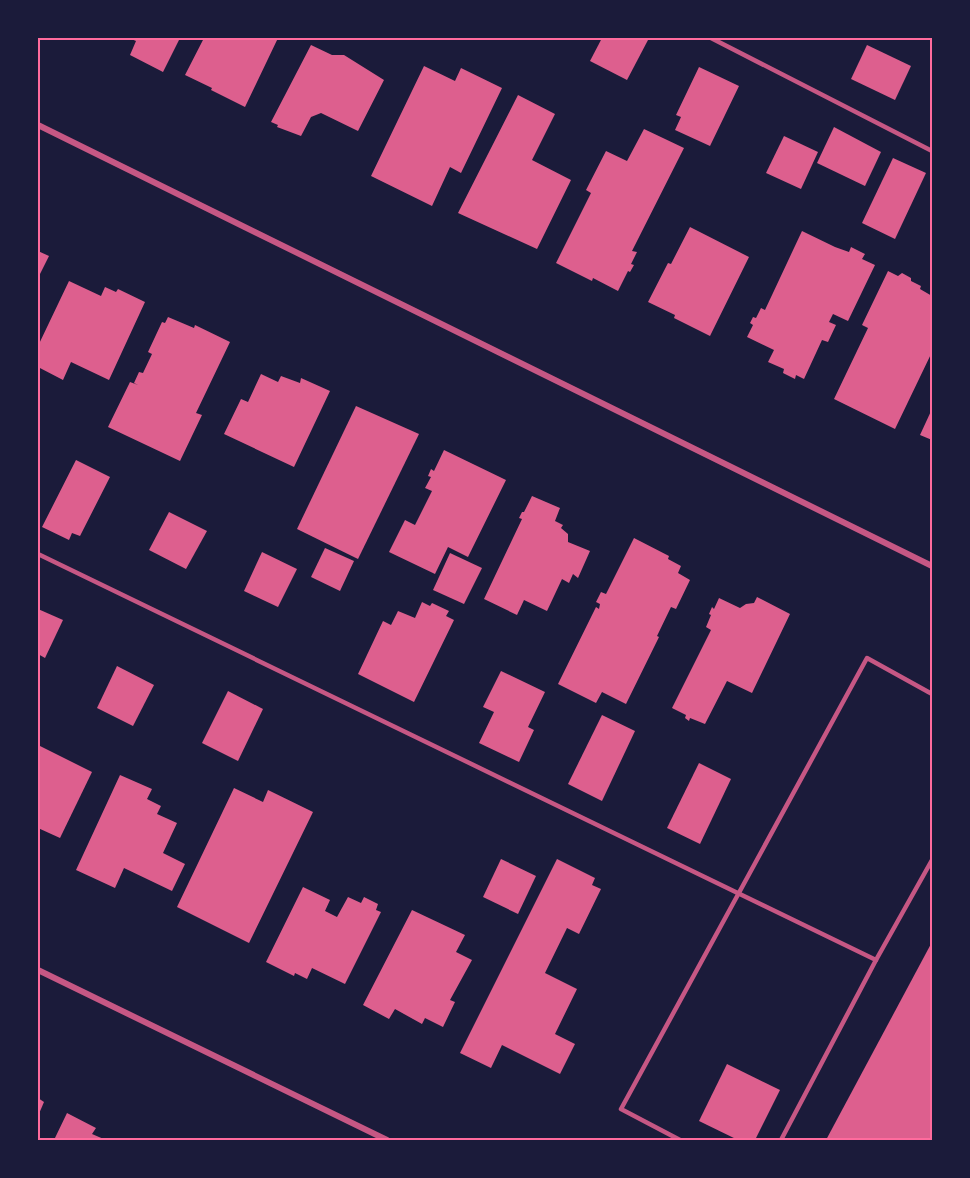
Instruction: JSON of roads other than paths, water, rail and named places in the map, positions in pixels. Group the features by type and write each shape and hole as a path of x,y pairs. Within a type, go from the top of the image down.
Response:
{"street":[{"path":"38,125 933,566"},
{"path":"38,970 387,1140"}],"lane":[{"path":"711,38 933,151"},
{"path":"38,554 876,960"},
{"path":"680,1140 621,1109 867,658 933,694"},
{"path":"781,1140 876,960 933,860"}]}
